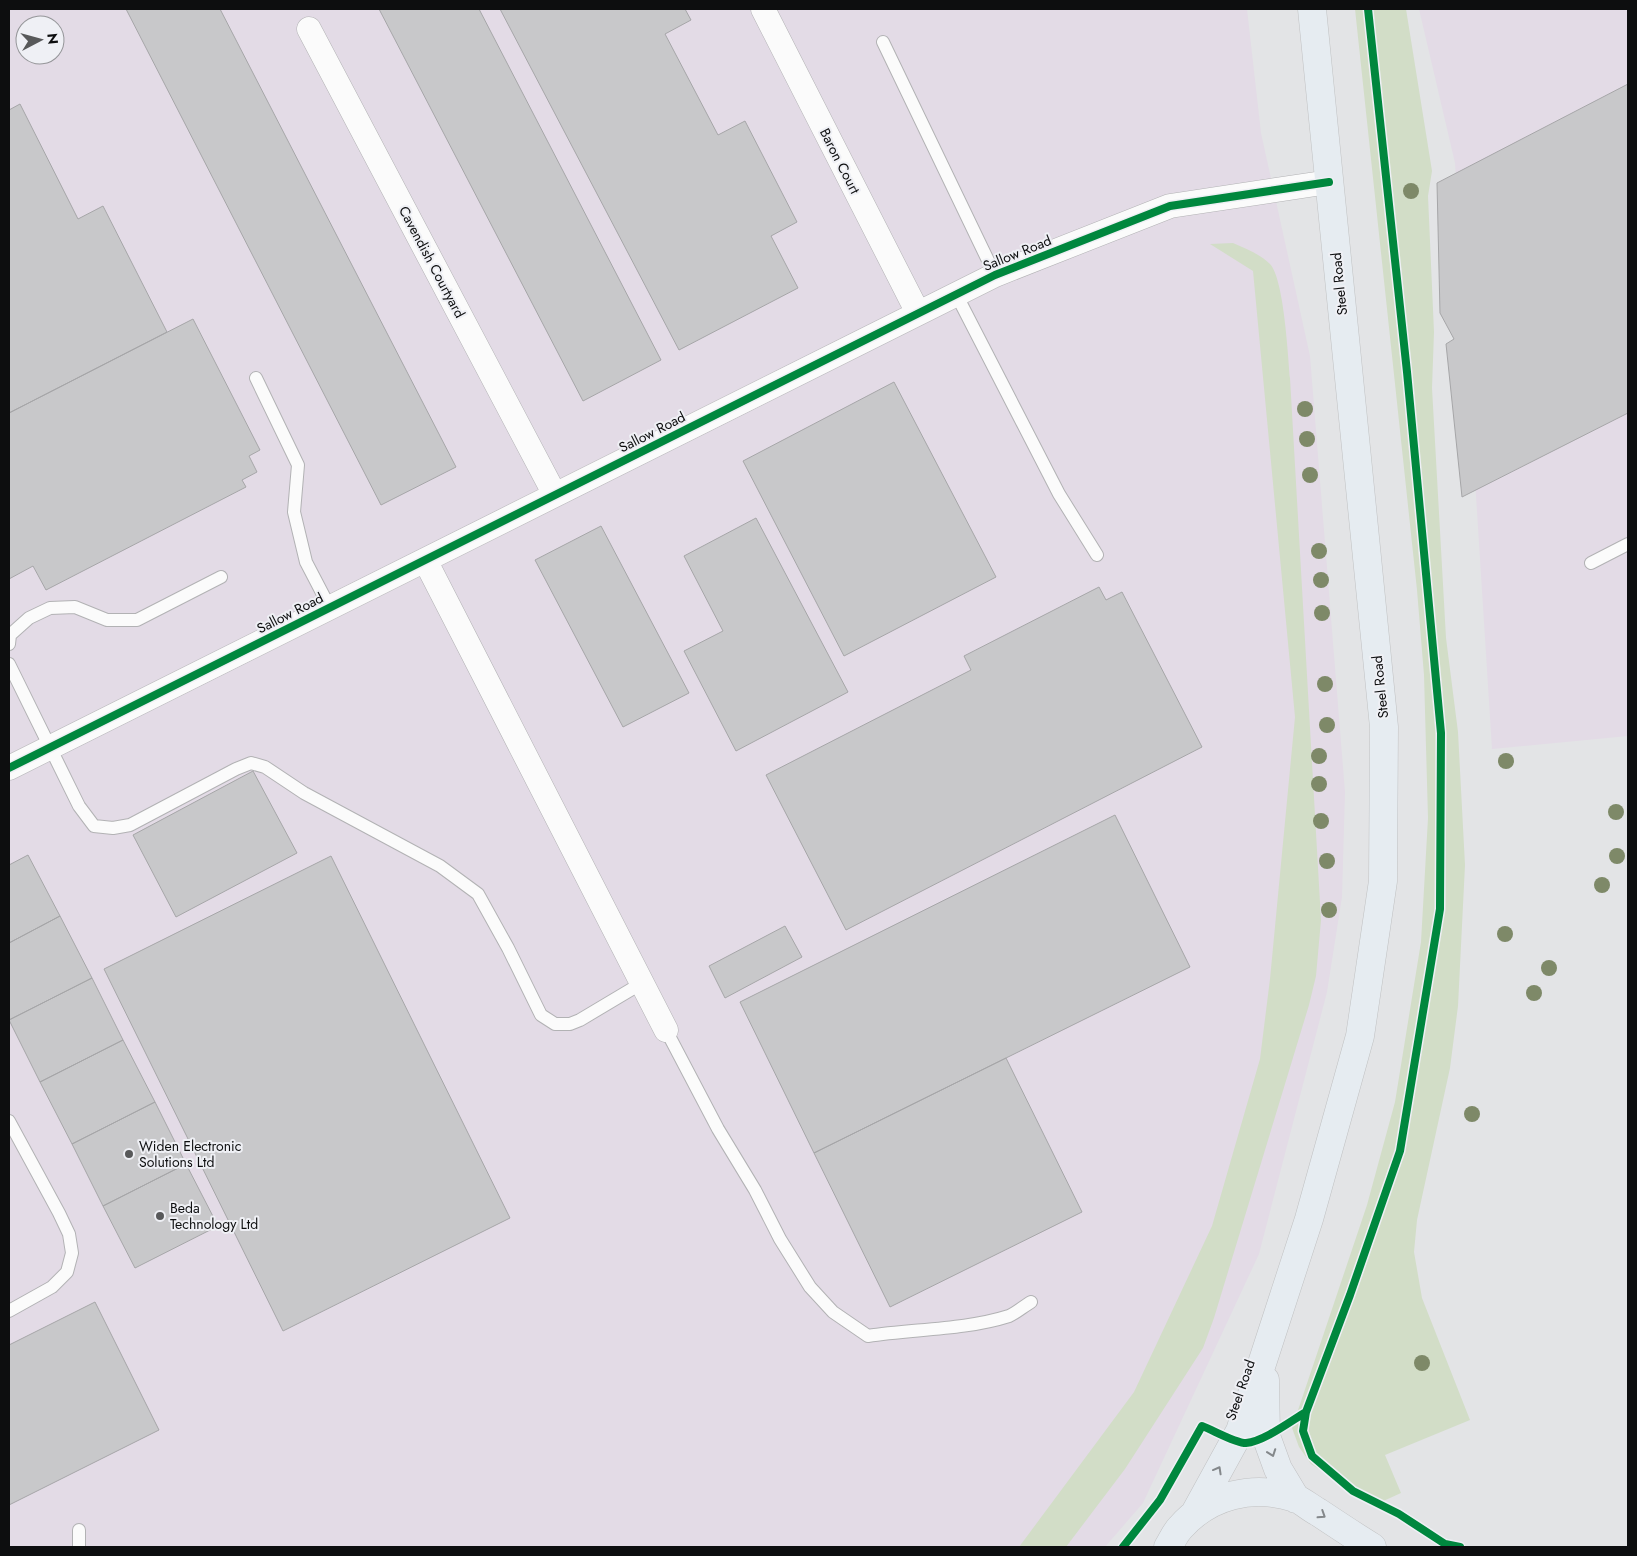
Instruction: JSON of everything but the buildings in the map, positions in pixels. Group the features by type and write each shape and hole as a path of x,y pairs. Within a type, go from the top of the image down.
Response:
{"main road":[{"name":"Steel Road","path":"1195,1512 1240,1431 1309,1220 1360,1036 1383,881 1384,727 1312,9"},
{"name":"Steel Road","path":"1266,1353 1264,1405 1266,1436 1278,1469 1296,1499"},
{"path":"1168,1547 1178,1529 1195,1512 1211,1502 1244,1492 1278,1494 1296,1499 1372,1547"}],"street":[{"name":"Baron Court","path":"763,9 918,313"},
{"name":"Cavendish Courtyard","path":"309,29 555,495"},
{"name":"Sallow Road","path":"9,768 995,275 1170,206 1329,182"},
{"path":"425,560 666,1030"}],"lane":[{"path":"883,42 995,275"},
{"path":"956,294 1059,494 1097,555"},
{"path":"256,378 298,465 294,512 306,562 330,608"},
{"path":"1591,563 1628,544"},
{"path":"9,644 10,635 29,618 50,608 75,607 107,620 137,620 220,577"},
{"path":"9,664 79,806 94,826 113,828 130,825 252,763 265,767 304,793 440,866 478,894 508,948 541,1015 555,1024 570,1024 580,1020 642,983"},
{"path":"666,1030 718,1129 755,1190 780,1240 810,1287 833,1312 868,1336 969,1325 1010,1315 1031,1302"},
{"path":"9,1121 60,1213 70,1234 72,1253 67,1272 52,1287 9,1311"},
{"path":"79,1530 79,1547"}],"shaded area":[{"path":"9,9 1247,9 1261,133 1310,356 1345,792 1342,897 1327,992 1259,1254 1143,1503 1105,1547 9,1547"},
{"path":"1419,9 1628,9 1628,736 1492,749 1455,163"}],"green space":[{"path":"1355,9 1406,9 1432,171 1428,196 1434,332 1432,388 1446,638 1458,732 1465,865 1458,1006 1450,1068 1417,1220 1414,1252 1422,1298 1470,1420 1385,1455 1401,1493 1379,1503 1365,1499 1311,1464 1299,1447 1292,1428 1367,1205 1395,1102 1421,942 1428,818 1424,675 1417,590"},
{"path":"1233,243 1266,260 1270,264 1279,285 1285,318 1321,920 1316,976 1309,1005 1214,1318 1203,1348 1125,1469 1066,1547 1019,1547 1134,1392 1212,1226 1260,1059 1270,979 1295,717 1253,271 1210,244"}],"cycle path":[{"path":"1368,9 1407,372 1441,733 1440,909 1400,1151 1350,1295 1306,1412 1303,1431 1312,1456 1353,1491 1399,1514 1445,1544 1460,1547"},
{"path":"9,768 995,275 1170,206 1329,182"},
{"path":"1123,1547 1160,1500 1202,1426 1230,1439 1246,1443 1268,1435 1306,1412"}],"place":[{"name":"Widen Electronic Solutions Ltd","path":"129,1154"},
{"name":"Beda Technology Ltd","path":"160,1216"}]}
